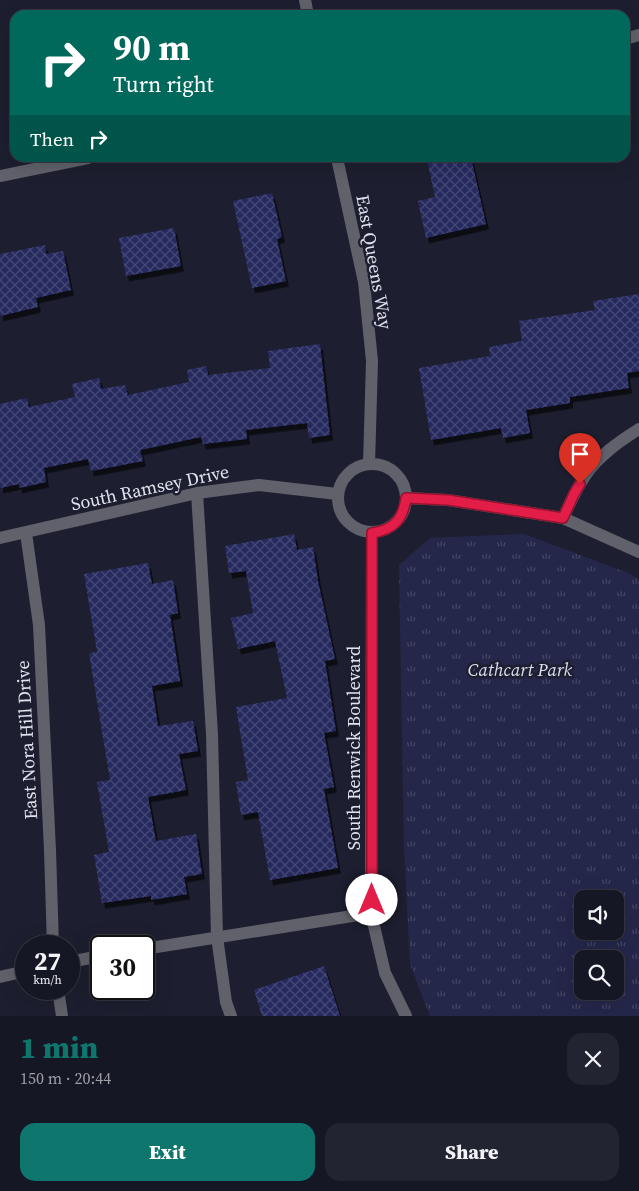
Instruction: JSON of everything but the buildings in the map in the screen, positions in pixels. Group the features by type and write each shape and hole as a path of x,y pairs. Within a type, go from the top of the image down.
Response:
{"street":[{"path":"0,176 68,162"},
{"name":"East Queens Way","path":"338,162 364,282 372,361 369,464"},
{"path":"563,518 586,474 602,456 639,429"},
{"path":"369,464 381,465 391,469 399,477 404,487 405,509 400,519 383,532 360,531 350,526 342,517 338,506 337,494 341,483 348,473 358,466 369,464"},
{"name":"South Ramsey Drive","path":"0,538 197,492 258,485 337,494"},
{"path":"197,492 212,734 217,937 226,1002 231,1016"},
{"path":"406,498 448,500 563,518 639,552"},
{"name":"East Nora Hill Drive","path":"26,533 39,625 53,935"},
{"name":"South Renwick Boulevard","path":"372,533 372,913 385,973 406,1016"},
{"path":"155,947 372,913"},
{"path":"0,976 15,973"},
{"path":"60,1000 62,1016"}],"green space":[{"name":"Cathcart Park","path":"524,534 628,573 639,579 639,1016 430,1016 410,964 404,848 399,565 430,538"}],"route":[{"path":"372,900 372,533 383,532 400,519 405,509 406,498 448,500 563,518 580,484"}]}
